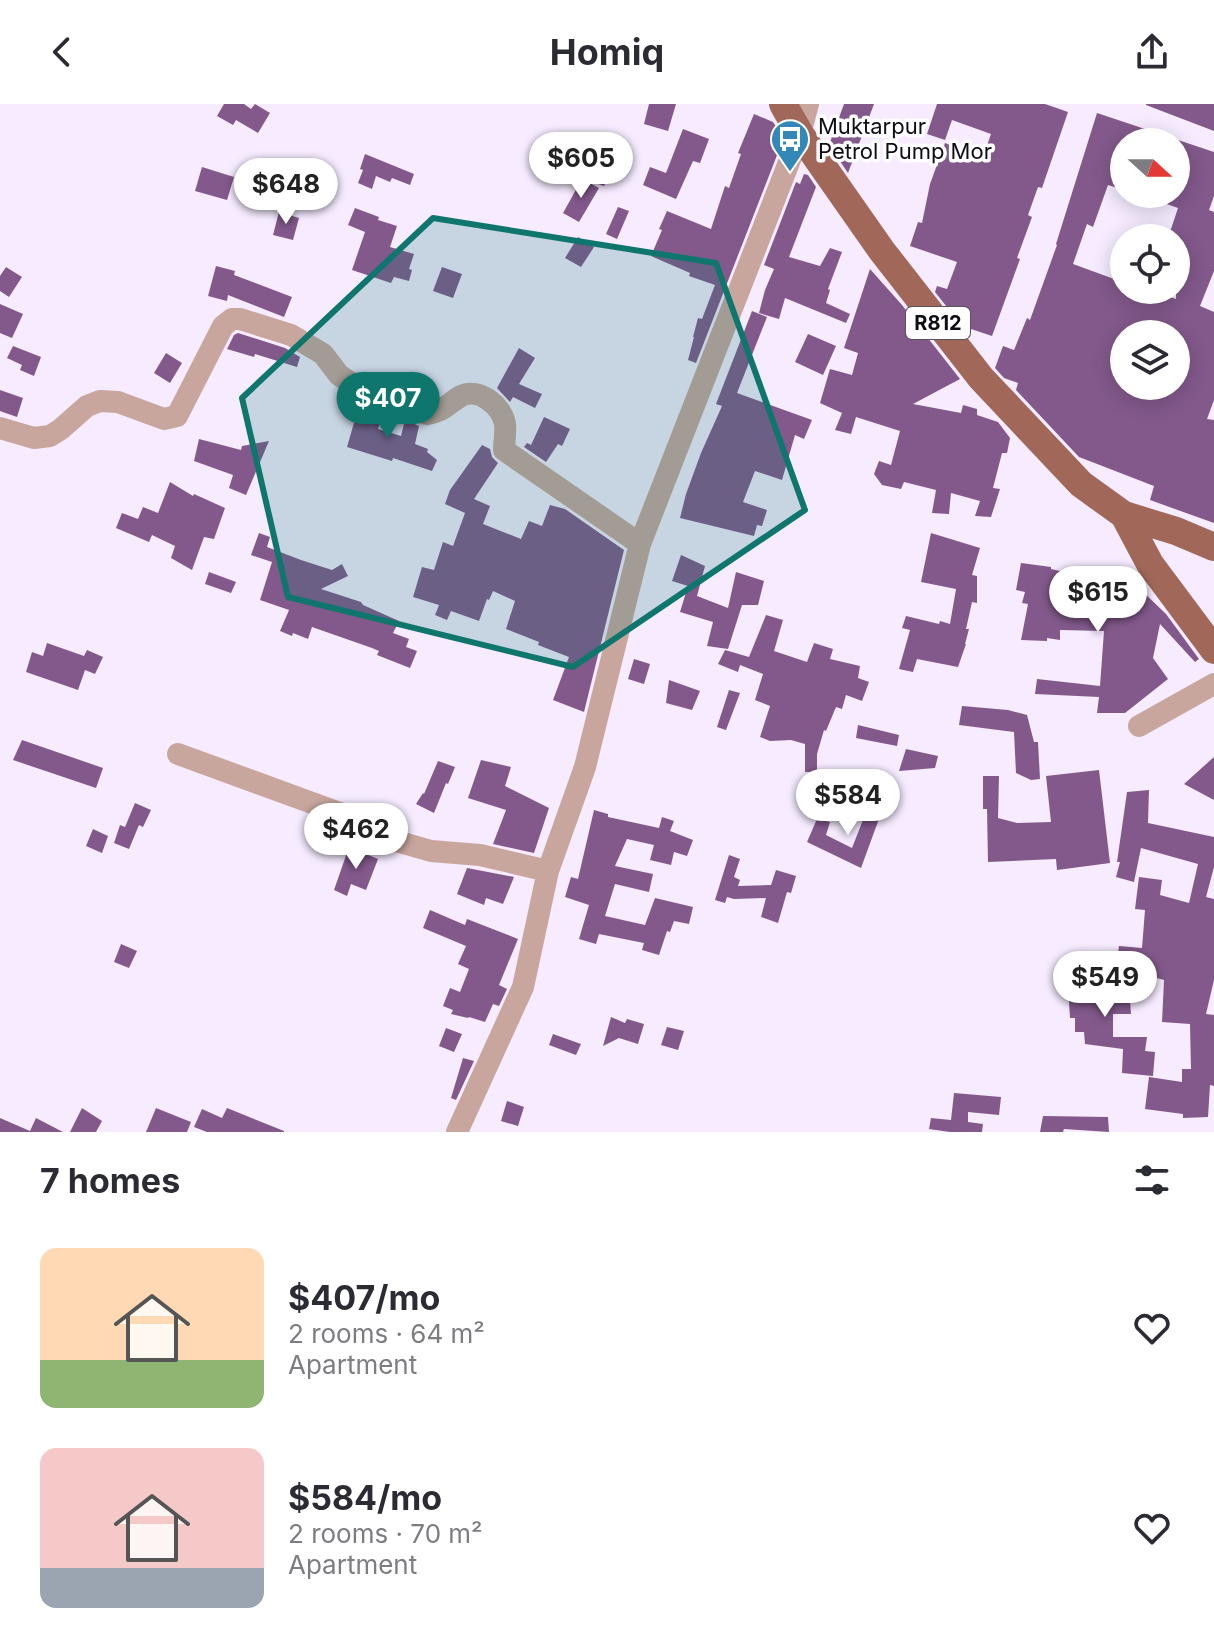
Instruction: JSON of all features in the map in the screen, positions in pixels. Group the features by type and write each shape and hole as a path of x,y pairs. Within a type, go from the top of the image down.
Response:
{"main road":[{"name":"R812","path":"783,104 800,134 882,251 981,378 1081,484 1124,515 1214,547"},
{"path":"1124,515 1150,564 1214,650"}],"street":[{"path":"457,1132 523,987 548,871 585,767 640,544 800,134 808,104"},
{"path":"0,428 34,438 50,436 87,406 100,401 118,402 164,419 177,416 223,326 232,319 240,319 291,335 323,354 339,375 354,385 427,414 438,413 462,395 481,394 499,410 505,422 504,450 640,544"},
{"path":"1139,726 1214,684"},
{"path":"178,754 367,823 396,841 431,851 480,855 548,871"}],"highlighted area":[{"path":"433,218 716,263 805,510 573,667 288,597 242,398"}],"building":[{"path":"224,104 244,104 251,109 255,104 270,113 258,133 236,120 233,125 217,116"},
{"path":"649,104 676,104 668,131 644,124"},
{"path":"844,104 874,104 848,173 829,145"},
{"path":"937,104 1045,104 1068,112 1042,188 1038,187 1028,215 1032,217 1017,258 1020,259 992,336 962,326 935,292 937,286 947,289 957,262 910,246 918,222 922,223 930,184 945,143 983,157 991,134 952,120 945,140 927,134"},
{"path":"1214,104 1214,131 1146,105"},
{"path":"1097,113 1142,128 1110,128 1110,186 1093,227 1087,224 1073,264 1110,278 1110,304 1190,304 1190,224 1173,224 1178,208 1190,208 1190,144 1214,152 1214,196 1209,210 1214,212 1214,271 1200,306 1214,312 1214,400 1207,419 1214,420 1214,523 1150,500 1154,486 1079,457 1016,390 1018,383 1004,378 995,368 1003,346 1014,350 1027,318 1030,320 1057,245"},
{"path":"754,114 773,122 779,131 773,144 779,150 696,363 688,360 693,337 698,318 702,319 715,285 689,276 690,273 651,256 667,211 711,229 725,186 729,188 741,154 738,153"},
{"path":"683,129 709,139 700,163 693,161 676,199 643,185 650,167 666,173"},
{"path":"365,154 414,174 410,185 376,176 372,189 358,183"},
{"path":"605,154 616,159 604,186 593,182"},
{"path":"202,167 234,177 227,200 195,191"},
{"path":"804,174 816,187 789,257 820,266 830,248 842,252 826,303 850,314 846,323 785,298 779,319 759,313 774,269 764,265 796,182 800,184"},
{"path":"582,179 599,188 579,222 563,213"},
{"path":"618,207 629,211 617,239 606,234"},
{"path":"355,208 397,226 390,247 414,254 409,281 394,277 391,283 352,270 365,232 348,225"},
{"path":"279,212 299,218 293,240 273,235"},
{"path":"578,237 594,247 581,267 565,258"},
{"path":"216,266 235,271 234,275 292,297 284,317 228,295 227,301 208,296"},
{"path":"6,267 22,277 9,297 0,291 0,276"},
{"path":"442,267 462,274 453,298 433,291"},
{"path":"870,269 960,379 913,404 961,413 963,405 977,409 977,415 998,422 1010,438 1007,453 1002,453 993,488 1000,489 991,517 975,516 980,501 951,493 949,514 932,513 936,490 904,482 901,489 882,485 874,474 879,461 891,465 900,431 856,417 851,434 835,430 842,413 820,403 830,369 852,375 858,353 844,348"},
{"path":"0,304 23,314 12,338 0,333"},
{"path":"752,311 767,317 737,393 812,420 804,439 795,435 782,480 755,471 743,502 767,510 762,526 757,525 754,536 680,518 701,453 722,406 716,404"},
{"path":"238,333 285,348 300,357 297,367 227,349"},
{"path":"808,334 836,346 823,375 795,362"},
{"path":"13,346 41,357 34,376 20,370 22,365 7,358"},
{"path":"519,348 535,358 519,384 542,394 535,408 513,397 510,402 497,388"},
{"path":"166,353 182,363 170,383 154,373"},
{"path":"0,390 23,398 17,417 0,411"},
{"path":"360,402 383,411 378,429 401,436 405,420 419,426 415,444 428,449 427,452 437,460 432,471 347,447"},
{"path":"544,417 570,429 562,446 558,444 546,462 524,447 527,443 531,445"},
{"path":"199,439 241,450 242,446 269,441 246,495 229,488 233,475 194,461"},
{"path":"482,445 490,449 498,463 474,499 490,506 483,524 521,539 529,521 542,526 550,505 565,509 624,550 584,712 553,700 569,657 506,629 515,601 493,591 479,621 451,611 447,620 435,615 439,605 413,597 422,567 434,570 443,542 453,546 465,513 445,504 450,490"},
{"path":"170,482 193,496 225,508 214,539 204,537 192,570 171,558 175,546 152,535 149,542 116,528 122,513 138,519 143,507 158,513"},
{"path":"259,533 270,537 267,547 301,560 332,570 342,564 348,576 321,589 361,602 399,621 393,633 409,639 406,647 417,651 410,668 377,655 379,651 372,648 312,627 308,639 280,631 289,610 260,600 272,562 251,555"},
{"path":"931,533 980,548 972,575 977,576 977,603 972,602 966,644 958,667 917,659 913,672 899,669 910,630 902,628 906,616 950,624 956,589 921,582"},
{"path":"681,555 705,566 697,596 728,608 736,572 764,581 758,605 742,605 728,649 707,646 713,622 680,612 688,586 672,581"},
{"path":"1021,563 1051,567 1064,574 1103,583 1100,607 1137,586 1166,614 1199,659 1195,662 1160,624 1153,658 1168,679 1125,713 1097,713 1099,697 1035,694 1037,679 1100,686 1104,631 1060,630 1060,640 1021,640 1028,604 1022,603 1025,592 1016,590"},
{"path":"209,572 236,582 231,593 205,584"},
{"path":"766,615 783,620 774,651 807,662 814,643 833,649 830,659 860,666 858,678 869,682 862,701 846,695 842,709 836,707 824,730 817,754 817,772 805,772 805,744 791,740 770,741 760,737 770,706 755,700 763,674 740,665 738,672 718,664 725,650 749,657"},
{"path":"47,643 84,656 87,650 103,657 95,674 85,670 78,690 26,672 32,652 43,656"},
{"path":"634,659 650,664 644,684 628,679"},
{"path":"669,680 700,691 692,710 666,703"},
{"path":"729,690 740,693 726,730 717,727"},
{"path":"962,706 1027,715 1034,742 1038,742 1040,779 1031,780 1016,773 1014,732 959,725"},
{"path":"858,725 899,735 897,746 856,738"},
{"path":"22,740 103,768 96,788 13,760"},
{"path":"906,749 938,756 935,768 899,771"},
{"path":"1214,757 1214,800 1184,784"},
{"path":"481,760 511,767 505,786 549,808 534,853 493,844 506,810 468,798"},
{"path":"438,761 455,767 434,813 416,804 424,794"},
{"path":"1099,770 1110,863 1057,870 1056,859 988,862 983,776 999,776 998,818 1017,823 1051,822 1046,776"},
{"path":"1149,790 1148,823 1214,837 1214,867 1206,897 1214,899 1214,980 1206,1014 1214,1015 1214,1086 1210,1085 1208,1117 1183,1118 1183,1114 1145,1109 1149,1077 1182,1082 1182,1069 1191,1069 1190,1024 1162,1022 1164,980 1132,971 1131,975 1115,974 1119,946 1142,948 1145,910 1135,909 1139,877 1162,880 1160,895 1189,903 1198,864 1141,848 1134,882 1116,877 1127,792"},
{"path":"870,802 884,805 861,868 807,842 817,819 830,822 826,835 852,848"},
{"path":"135,803 151,810 143,827 139,825 129,849 114,843 120,825 125,827"},
{"path":"594,810 608,814 608,817 659,828 662,817 674,821 670,831 693,840 687,856 674,852 671,865 650,860 654,845 627,839 615,866 653,874 649,892 615,884 605,916 645,925 655,898 693,907 689,924 674,921 659,955 642,950 644,943 599,934 596,944 579,939 589,905 565,897 571,877 578,879"},
{"path":"93,829 108,836 102,853 86,846"},
{"path":"349,847 378,859 366,890 351,884 347,896 334,890"},
{"path":"729,855 740,859 734,877 740,880 738,886 771,885 776,870 796,876 791,893 787,892 778,923 761,917 766,898 727,897 725,903 715,900"},
{"path":"467,868 514,877 503,904 486,898 484,905 457,894"},
{"path":"430,910 465,925 467,919 518,939 499,985 507,989 499,1006 493,1004 485,1022 451,1014 453,1010 443,1006 450,988 460,992 469,969 458,964 466,946 423,928"},
{"path":"121,944 137,951 129,968 114,962"},
{"path":"1062,972 1113,972 1113,1001 1130,1001 1131,1014 1113,1014 1113,1037 1147,1037 1145,1051 1155,1052 1153,1076 1122,1073 1123,1049 1085,1044 1084,1032 1075,1032 1075,1018 1070,1018 1068,987 1061,987"},
{"path":"611,1017 625,1023 627,1019 644,1024 638,1044 619,1038 603,1046"},
{"path":"667,1027 684,1031 678,1050 661,1045"},
{"path":"446,1028 462,1034 454,1052 439,1046"},
{"path":"553,1034 581,1044 576,1055 549,1045"},
{"path":"463,1058 474,1061 456,1100 451,1098"},
{"path":"954,1093 1001,1097 999,1115 968,1112 968,1122 983,1124 982,1132 929,1129 931,1118 951,1120"},
{"path":"507,1101 524,1107 518,1126 501,1121"},
{"path":"82,1108 102,1121 96,1132 70,1132"},
{"path":"156,1108 191,1122 187,1132 146,1132"},
{"path":"227,1108 284,1132 207,1132 194,1127 202,1109 222,1118"},
{"path":"1043,1116 1108,1117 1109,1132 1064,1129 1063,1132 1040,1132"},
{"path":"0,1118 30,1131 36,1118 63,1132 0,1132"}],"place":[{"name":"Muktarpur Petrol Pump Mor","path":"790,173"}]}
